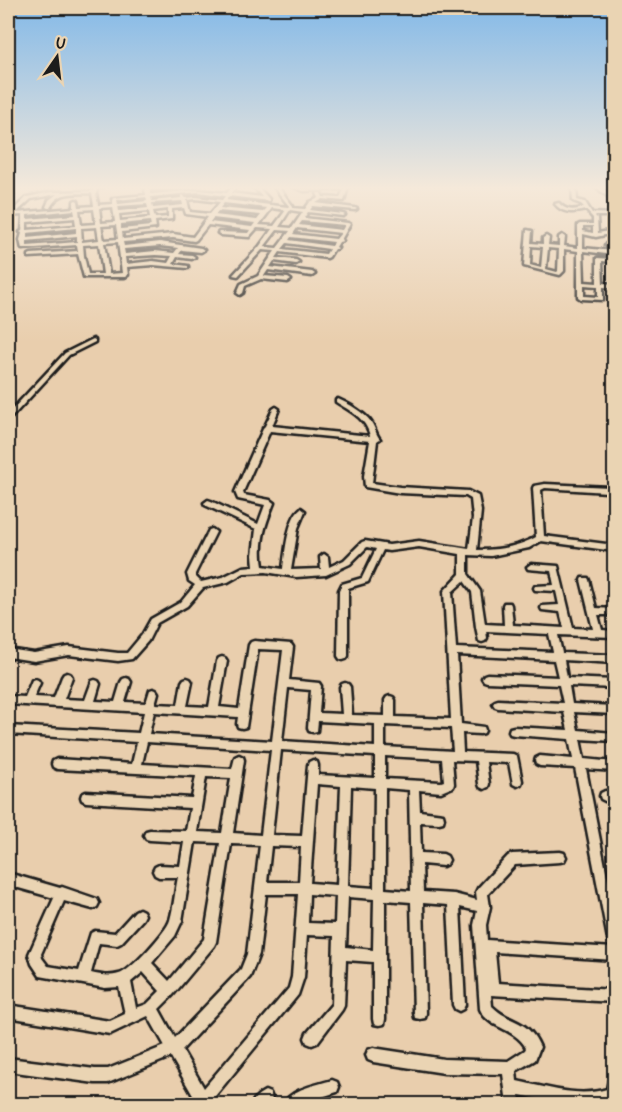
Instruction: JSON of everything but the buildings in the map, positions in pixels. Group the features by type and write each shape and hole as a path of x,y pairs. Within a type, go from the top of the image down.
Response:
{"street":[{"path":"29,239 23,240 22,248 27,248 80,243 120,239 126,275 85,276 81,254 80,243 80,239"},
{"path":"236,275 267,239"},
{"path":"261,248 327,256 340,241 331,239"},
{"path":"528,239 527,266 560,273 562,239"},
{"path":"543,270 546,239"},
{"path":"580,239 581,297 601,299 597,259 615,261"},
{"path":"100,241 106,274"},
{"path":"240,293 243,285 260,276 268,268 286,241 335,248"},
{"path":"596,251 597,243"},
{"path":"122,248 160,244 201,250"},
{"path":"528,244 615,251 613,246 608,245"},
{"path":"169,264 182,248"},
{"path":"123,256 155,253 192,257"},
{"path":"31,256 81,254"},
{"path":"48,260 81,254"},
{"path":"274,259 296,262"},
{"path":"124,266 153,262 186,267"},
{"path":"268,268 312,274"},
{"path":"260,276 288,280"},
{"path":"581,283 615,286"},
{"path":"8,418 67,354 93,341"},
{"path":"312,779 441,787 449,784 456,726 448,591 464,575 477,507 475,498 468,495 368,485 376,439 366,419 338,401"},
{"path":"259,569 257,555 260,528 270,503 241,496 239,492 276,408"},
{"path":"266,428 376,439"},
{"path":"540,538 537,488 550,486 612,490 615,499"},
{"path":"208,503 260,528"},
{"path":"286,573 294,528 301,511"},
{"path":"200,585 192,579 191,574 212,532"},
{"path":"8,653 34,657 69,651 118,657 129,656 145,638 154,621 184,604 200,585 225,580 243,570 259,569 286,573 326,572 347,562 362,545 397,547 419,544 468,553 506,551 526,546 540,538 615,548"},
{"path":"343,656 343,590 345,586 365,580 381,546"},
{"path":"324,556 326,572"},
{"path":"531,567 555,568 569,631"},
{"path":"464,575 474,588 482,638"},
{"path":"585,580 598,633"},
{"path":"452,587 474,588"},
{"path":"538,588 560,588"},
{"path":"507,605 509,628"},
{"path":"545,608 564,609"},
{"path":"593,610 612,612"},
{"path":"480,627 615,634"},
{"path":"553,630 579,764 611,900 615,939"},
{"path":"8,700 213,711 242,718 254,645 288,647 249,968 174,1049 108,1076 8,1065"},
{"path":"452,651 615,659"},
{"path":"213,711 222,661"},
{"path":"58,702 67,677"},
{"path":"487,678 615,684"},
{"path":"119,706 126,682"},
{"path":"182,709 187,682"},
{"path":"28,701 35,683"},
{"path":"89,704 95,684"},
{"path":"284,684 316,686 314,722 347,719 456,726 480,730"},
{"path":"345,687 347,719"},
{"path":"136,769 153,693"},
{"path":"379,1020 377,956 380,751 390,700"},
{"path":"498,704 615,710"},
{"path":"8,730 513,759 517,781"},
{"path":"514,731 615,737"},
{"path":"480,757 484,784"},
{"path":"8,1011 110,1028 151,1008 169,990 210,942 239,760"},
{"path":"540,761 615,766"},
{"path":"57,764 236,774"},
{"path":"151,1008 202,1104 294,991 298,977 313,765"},
{"path":"62,894 35,957 44,972 105,982 124,980 144,963 174,927 202,772"},
{"path":"312,1038 338,1006 340,891 346,781"},
{"path":"414,785 415,897 420,1013"},
{"path":"86,797 197,803"},
{"path":"414,816 439,818"},
{"path":"150,835 306,842"},
{"path":"374,1055 444,1066 509,1068 530,1055 534,1047 524,1031 491,1015 486,1009 480,925 484,907 482,892 512,860 560,857"},
{"path":"415,858 443,860"},
{"path":"159,871 184,872"},
{"path":"8,879 93,903"},
{"path":"260,888 304,888 454,900 484,907"},
{"path":"454,900 459,1005"},
{"path":"83,978 95,937 117,939 139,915"},
{"path":"301,929 340,930"},
{"path":"615,954 488,946 492,989 615,996"},
{"path":"339,953 377,956"},
{"path":"144,963 169,990"},
{"path":"124,980 132,1017"},
{"path":"509,1068 514,1104"},
{"path":"511,1086 583,1099 614,1094 615,1085"},
{"path":"291,1104 297,1098 332,1087"}]}
